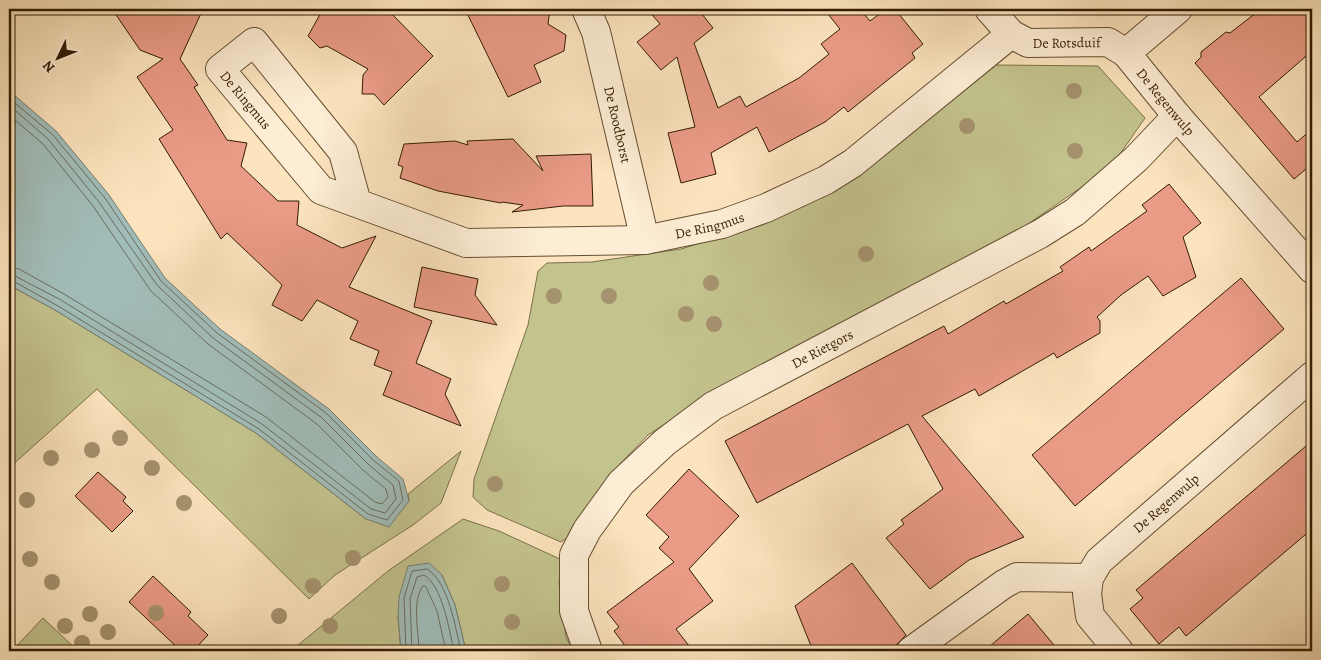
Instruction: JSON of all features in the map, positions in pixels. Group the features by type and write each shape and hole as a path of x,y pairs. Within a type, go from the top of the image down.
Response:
{"street":[{"name":"De Roodborst","path":"586,9 596,32 645,240"},
{"name":"De Rotsduif","path":"989,9 1011,34 1028,43 1108,42 1126,53"},
{"path":"1126,53 1178,9"},
{"name":"De Ringmus","path":"357,203 343,152 254,42 220,69 321,190 357,203 466,242 645,240 722,224 766,208 826,180 852,164 1011,34"},
{"name":"De Regenwulp","path":"1126,53 1177,116 1312,270"},
{"name":"De Rietgors","path":"588,651 574,611 574,555 587,530 621,483 665,442 713,406 1040,234 1076,212 1136,159 1177,116"},
{"name":"De Regenwulp","path":"1089,578 1099,561 1312,376"},
{"path":"911,651 1004,584 1017,577 1089,578 1087,594 1090,616 1119,651"}],"green space":[{"path":"996,65 1098,66 1145,118 1111,167 1006,239 694,405 648,435 617,467 586,508 571,535 561,542 487,510 473,497 474,479 528,325 538,271 547,263 592,262 681,249 765,223 856,178 931,115"},
{"path":"9,285 55,310 256,433 366,519 409,501 408,494 461,451 441,503 413,525 335,575 309,599 97,389 9,468"},
{"path":"463,519 499,531 562,560 559,583 566,637 573,651 466,651 455,605 442,575 398,616 401,651 291,651 388,571"},
{"path":"43,618 78,651 12,651"}],"water":[{"path":"9,92 56,131 109,195 165,278 220,329 329,409 377,457 403,479 409,501 389,527 366,519 256,433 55,310 9,285"},
{"path":"429,563 442,575 455,605 466,651 401,651 398,616 399,597 408,566"}],"building":[{"path":"112,9 203,9 180,59 198,85 194,87 227,140 247,143 241,166 278,201 299,201 297,225 342,248 376,236 349,287 432,321 416,363 451,379 445,394 461,426 383,395 392,372 374,365 379,351 350,339 358,321 317,300 302,321 272,305 282,285 227,233 221,239 159,139 173,130 137,77 163,59 140,50"},
{"path":"323,9 387,9 433,56 384,105 374,94 362,94 363,75 368,69 327,46 320,48 308,36"},
{"path":"465,9 550,9 548,24 566,35 564,51 534,65 541,82 508,97"},
{"path":"647,9 698,9 713,28 694,43 718,108 740,96 746,107 799,78 829,54 821,44 840,29 824,9 860,9 870,21 886,9 895,9 923,44 912,53 915,58 848,112 844,107 825,122 769,152 757,127 711,153 716,174 681,183 668,133 695,127 677,57 661,70 637,42 660,24"},
{"path":"1261,9 1312,9 1312,51 1259,97 1297,142 1312,129 1312,164 1294,179 1195,63 1201,57 1201,52 1226,32 1230,33"},
{"path":"513,139 543,171 536,156 591,154 593,206 563,206 512,212 523,205 501,203 438,191 400,178 403,167 398,165 404,144 455,141 468,145 467,141"},
{"path":"1169,184 1201,223 1183,237 1196,277 1163,296 1148,276 1121,295 1097,317 1100,321 1100,333 1057,358 1054,353 979,396 975,389 922,416 1024,537 969,560 930,589 886,538 904,524 901,520 943,489 908,424 757,503 725,441 944,326 948,334 1004,301 1006,304 1063,271 1060,267 1089,247 1091,251 1147,211 1142,205"},
{"path":"422,267 478,279 475,295 497,325 414,307"},
{"path":"1241,278 1284,329 1075,506 1032,455"},
{"path":"1312,441 1312,529 1186,636 1179,627 1159,644 1130,609 1143,598 1136,590"},
{"path":"689,469 739,516 689,569 713,601 676,629 693,651 629,651 614,631 619,627 607,612 674,562 659,548 669,537 646,515"},
{"path":"98,472 126,497 123,501 133,511 112,532 75,496"},
{"path":"852,563 906,635 897,644 896,651 860,651 856,645 846,651 813,651 795,606"},
{"path":"153,576 191,612 188,616 208,635 193,651 181,651 129,602"},
{"path":"1028,614 1059,651 984,651"}]}
